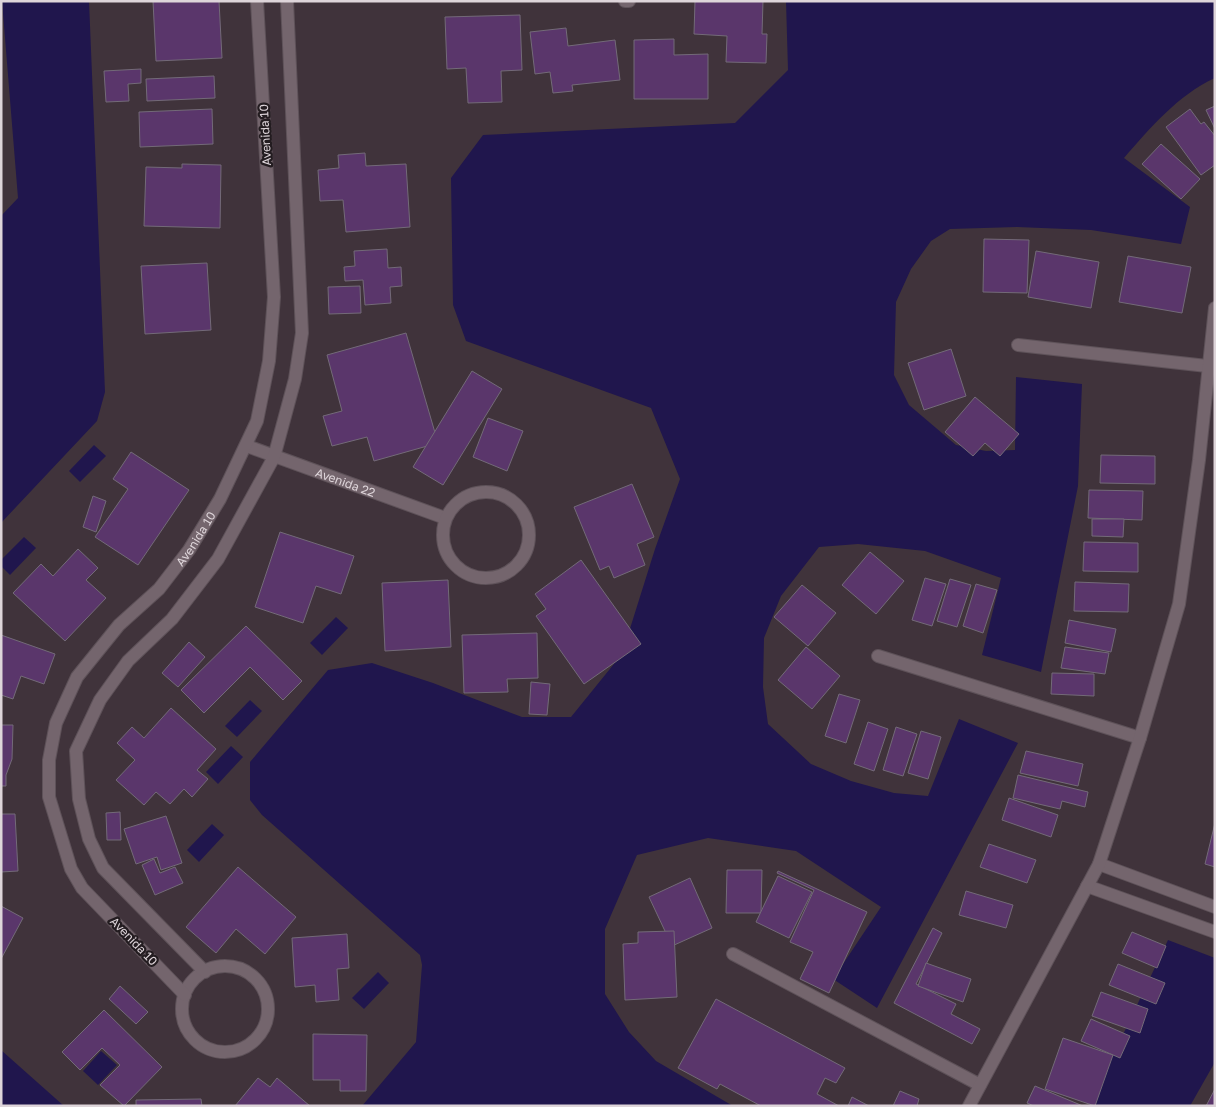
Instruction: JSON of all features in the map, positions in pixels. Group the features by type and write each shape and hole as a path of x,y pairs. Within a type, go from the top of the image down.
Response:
{"street":[{"name":"Avenida 10","path":"185,995 82,888 71,869 49,797 49,760 56,723 77,677 119,625 159,590 189,550 220,499 247,446 257,421 269,361 274,296 257,1"},
{"path":"205,972 103,868 89,839 79,799 76,751 100,700 128,661 172,619 218,560 274,457 295,378 302,333 287,1"},
{"path":"969,1106 1099,864 1140,738 1179,604 1200,460 1207,366 1215,308"},
{"path":"1018,345 1207,366"},
{"name":"Avenida 22","path":"247,446 445,518"},
{"path":"486,491 503,495 517,504 527,519 530,536 526,553 516,566 502,576 485,579 468,576 454,566 445,552 442,534 445,518 455,504 470,494 486,491"},
{"path":"878,656 1140,738"},
{"path":"1099,864 1215,907"},
{"path":"1088,886 1215,932"},
{"path":"733,954 980,1085"},
{"path":"219,967 234,967 248,973 259,983 266,995 269,1010 266,1025 258,1038 246,1047 233,1052 218,1052 204,1047 192,1037 185,1024 182,1010 185,995 193,982 205,972 219,967"}],"shaded area":[{"path":"2,1 89,1 105,392 97,421 1,523 1,216 18,198"},
{"path":"786,1 1215,1 1215,78 1189,93 1165,113 1124,158 1190,207 1181,244 1091,230 1017,227 950,229 931,241 911,269 896,302 894,375 909,405 956,445 986,451 1015,450 1016,377 1082,384 1078,486 1041,672 982,655 1001,578 925,551 858,544 819,547 781,596 764,638 763,687 768,724 811,764 851,781 894,793 928,796 959,719 1018,743 877,1008 833,979 881,907 796,851 708,838 637,855 605,929 605,994 629,1032 656,1061 733,1106 362,1106 416,1042 422,965 420,955 262,815 250,800 250,762 328,670 372,663 433,683 522,717 571,717 622,654 655,549 680,479 651,408 466,341 453,305 451,178 483,135 735,123 788,70"},
{"path":"94,445 106,456 80,482 69,471"},
{"path":"24,537 36,548 10,575 1,566 1,560"},
{"path":"336,617 348,628 322,655 310,643"},
{"path":"250,700 262,711 237,737 225,726"},
{"path":"231,746 243,757 218,784 206,772"},
{"path":"212,824 224,835 199,862 187,850"},
{"path":"1168,940 1215,958 1215,1062 1190,1106 1089,1106"},
{"path":"378,972 389,983 364,1009 352,998"},
{"path":"1,1050 64,1106 1,1106"},
{"path":"101,1051 117,1065 98,1085 83,1071"}],"building":[{"path":"153,1 219,1 222,58 156,61"},
{"path":"695,1 763,1 762,34 767,34 766,63 726,62 727,36 694,34"},
{"path":"520,15 522,70 501,71 502,102 468,103 466,68 447,69 445,17"},
{"path":"566,28 568,46 615,40 620,80 572,85 573,91 553,93 550,72 535,74 530,32"},
{"path":"674,39 674,55 708,54 708,99 634,99 634,40"},
{"path":"141,69 141,83 128,84 129,101 106,102 104,71"},
{"path":"214,76 215,98 147,101 146,79"},
{"path":"1215,106 1215,129 1206,110"},
{"path":"212,109 213,144 140,147 139,112"},
{"path":"1190,109 1201,124 1204,122 1215,136 1215,165 1201,175 1166,127"},
{"path":"1161,144 1200,179 1181,199 1142,164"},
{"path":"365,153 366,166 406,164 410,227 346,232 343,200 320,201 318,170 339,168 338,155"},
{"path":"182,164 221,165 220,228 144,226 146,167 182,168"},
{"path":"984,239 1029,240 1027,293 983,292"},
{"path":"387,249 388,268 401,267 402,286 390,287 391,303 365,305 363,280 345,281 344,267 355,266 354,251"},
{"path":"1036,251 1099,262 1091,308 1028,297"},
{"path":"1128,256 1191,267 1182,313 1119,302"},
{"path":"207,263 211,330 145,334 141,266"},
{"path":"360,286 361,313 329,314 328,287"},
{"path":"406,333 438,443 374,461 367,437 332,446 323,416 342,411 327,355"},
{"path":"951,349 966,396 924,410 908,363"},
{"path":"472,371 502,389 443,485 413,467"},
{"path":"975,397 1019,434 1000,456 985,443 973,456 945,432"},
{"path":"488,418 523,431 507,471 473,457"},
{"path":"131,452 189,490 138,565 95,537 128,489 113,479"},
{"path":"1101,455 1155,456 1155,484 1100,483"},
{"path":"632,484 654,537 637,544 645,565 614,578 609,566 600,570 574,507"},
{"path":"1089,490 1143,491 1142,520 1088,518"},
{"path":"93,496 106,501 96,532 83,527"},
{"path":"1092,519 1124,519 1123,537 1092,536"},
{"path":"280,532 354,556 341,594 316,586 303,623 255,607"},
{"path":"1084,542 1138,543 1138,572 1083,571"},
{"path":"78,549 98,568 86,580 106,598 65,641 13,593 41,564 53,576"},
{"path":"870,552 904,581 876,614 842,585"},
{"path":"581,560 641,644 584,684 536,616 546,609 535,594"},
{"path":"925,578 946,584 932,626 912,620"},
{"path":"950,579 971,585 957,627 937,621"},
{"path":"448,580 451,647 385,651 382,583"},
{"path":"1075,582 1129,584 1128,612 1074,611"},
{"path":"976,584 997,590 983,633 963,626"},
{"path":"802,585 836,613 808,646 774,617"},
{"path":"1069,620 1116,629 1111,652 1065,643"},
{"path":"246,626 302,681 283,700 250,667 204,713 181,690"},
{"path":"537,633 538,678 507,679 508,692 464,693 462,635"},
{"path":"1,635 55,654 44,684 21,676 13,699 1,695"},
{"path":"189,642 205,657 178,687 162,673"},
{"path":"806,647 840,676 812,709 778,680"},
{"path":"1065,647 1109,653 1105,674 1061,668"},
{"path":"1052,673 1094,674 1094,696 1051,694"},
{"path":"531,682 550,684 547,715 529,714"},
{"path":"839,694 860,700 846,743 825,736"},
{"path":"171,708 216,749 197,770 208,779 192,797 184,789 170,804 156,792 144,805 116,780 135,760 117,743 132,727 144,738"},
{"path":"868,722 888,729 874,771 854,764"},
{"path":"1,725 13,725 12,759 6,775 6,786 1,786"},
{"path":"896,727 917,734 903,776 883,770"},
{"path":"921,731 941,737 928,779 908,773"},
{"path":"1026,751 1083,764 1078,786 1020,773"},
{"path":"1018,775 1088,792 1085,807 1062,801 1060,809 1013,798"},
{"path":"1009,798 1058,815 1051,837 1002,820"},
{"path":"120,812 121,840 107,840 106,813"},
{"path":"1,814 15,814 18,871 1,872"},
{"path":"166,816 182,863 161,870 157,857 136,864 124,829"},
{"path":"1215,823 1215,867 1205,864"},
{"path":"989,844 1036,860 1027,883 980,867"},
{"path":"154,859 160,873 175,867 183,883 155,895 142,865"},
{"path":"238,867 296,917 265,954 236,929 216,953 186,927"},
{"path":"727,870 762,870 761,913 726,913"},
{"path":"778,871 867,912 829,993 800,979 813,952 790,942 814,890 777,873"},
{"path":"778,876 812,892 789,938 756,922"},
{"path":"690,878 712,928 672,946 649,897"},
{"path":"966,891 1013,905 1006,928 959,915"},
{"path":"1,906 23,918 1,959"},
{"path":"933,928 942,933 916,984 956,1004 951,1014 980,1029 972,1044 894,1003"},
{"path":"674,931 677,997 625,1000 623,944 638,943 638,932"},
{"path":"1132,932 1166,946 1157,968 1122,953"},
{"path":"347,934 349,968 337,969 339,1000 316,1002 315,985 295,987 292,938"},
{"path":"926,963 971,979 963,1002 918,986"},
{"path":"1118,964 1165,983 1156,1004 1109,985"},
{"path":"120,986 148,1012 136,1024 109,999"},
{"path":"1101,992 1148,1009 1140,1033 1092,1016"},
{"path":"716,999 845,1068 836,1083 825,1078 817,1094 839,1106 761,1106 720,1084 717,1089 678,1068"},
{"path":"104,1010 162,1067 124,1106 100,1085 120,1065 102,1048 80,1070 62,1052"},
{"path":"1091,1019 1130,1036 1120,1058 1081,1041"},
{"path":"313,1034 367,1035 366,1091 340,1091 340,1080 313,1080"},
{"path":"1063,1038 1113,1055 1095,1106 1045,1089"},
{"path":"258,1078 270,1087 277,1078 310,1106 235,1106"},
{"path":"1035,1086 1083,1106 1034,1106 1027,1103"},
{"path":"1215,1089 1215,1106 1206,1106"},
{"path":"900,1091 919,1099 917,1106 893,1106"},
{"path":"852,1097 869,1106 848,1106"},
{"path":"201,1099 202,1106 136,1106 136,1100"}]}
